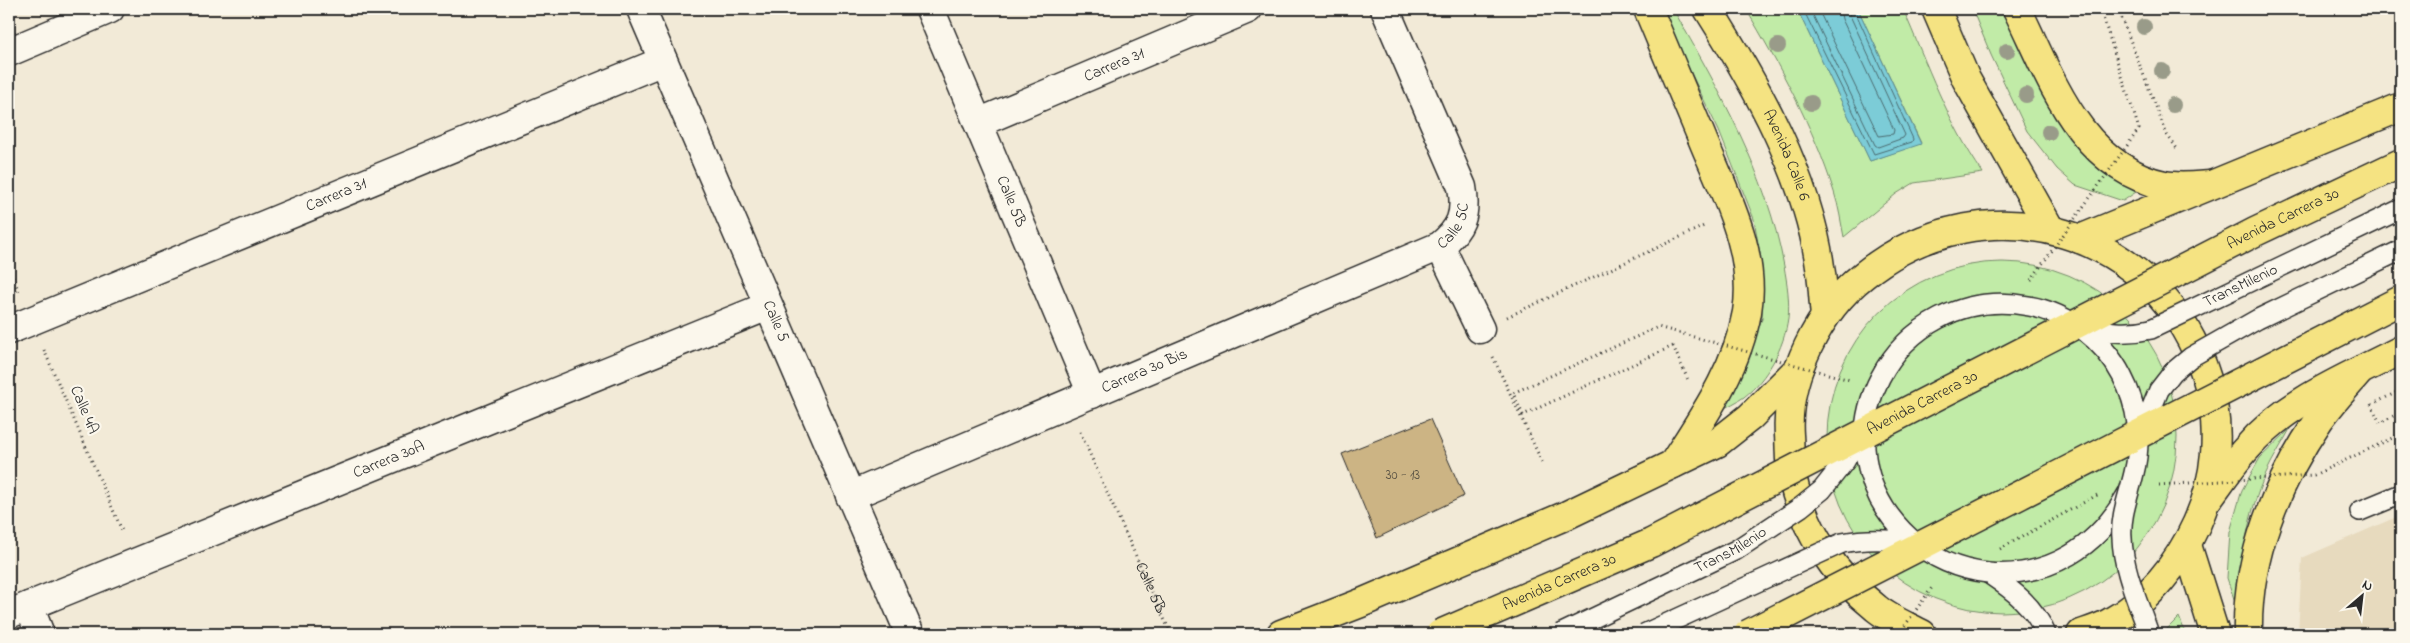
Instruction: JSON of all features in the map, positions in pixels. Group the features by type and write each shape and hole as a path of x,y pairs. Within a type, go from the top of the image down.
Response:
{"main road":[{"path":"1648,9 1732,213 1743,250 1747,275 1747,310 1741,340 1721,387 1672,464"},
{"name":"Avenida Calle 6","path":"1708,9 1734,49 1762,102 1794,173 1820,266 1825,316"},
{"path":"1936,9 1966,79 2050,229"},
{"path":"2017,9 2074,123 2092,144 2113,160 2145,178 2176,187 2211,185"},
{"path":"2080,239 2401,107"},
{"name":"Avenida Carrera 30","path":"1440,634 1650,543 2255,232 2401,163"},
{"path":"1922,634 1877,610 1838,573 1808,527 1792,476 1788,422 1799,368 1810,341 1825,316 1852,284 1886,257 1924,238 1965,227 2007,224 2050,229 2080,239 2112,255 2141,276 2166,301 2186,330 2202,362 2212,395 2216,430 2215,466 2207,500 2187,545 2154,589 2109,623 2081,634"},
{"path":"1748,634 2401,300"},
{"path":"2207,500 2247,447 2269,426 2311,395 2401,350"},
{"path":"1281,634 1361,604 1567,515 1717,443 1750,418 1799,368"},
{"path":"2248,634 2254,574 2262,537 2276,496 2293,462 2321,418 2358,373"},
{"path":"2187,545 2215,634"}],"street":[{"path":"9,52 110,9"},
{"name":"Calle 5","path":"641,9 910,634"},
{"name":"Calle 5B","path":"930,9 1092,394"},
{"name":"Carrera 31","path":"978,123 1248,9"},
{"name":"Calle 5C","path":"1385,9 1462,187 1465,203 1462,219 1452,236 1440,246 1480,330"},
{"name":"Carrera 31","path":"20,326 663,61"},
{"name":"Carrera 30 Bis","path":"850,496 1440,246"},
{"name":"Carrera 30A","path":"19,610 768,306"},
{"path":"19,610 40,634"}],"lane":[{"name":"TransMilenio","path":"2074,324 2119,333 2134,333 2151,329 2401,209"},
{"name":"TransMilenio","path":"2149,634 2124,555 2122,538 2127,494 2134,475 2138,442 2149,411 2160,390 2173,372 2190,357 2258,319 2401,250"},
{"name":"TransMilenio","path":"2127,494 2102,531 2078,552 2050,566 2031,571 1976,572 1948,563 1915,543 1895,522 1876,489 1868,463 1866,424 1874,390 1891,359 1915,333 1946,314 1980,304 2016,304 2051,312 2090,335 2118,368 2133,403 2138,442"},
{"name":"TransMilenio","path":"1560,634 1736,550 1802,507 1822,490 1845,461 1866,424"},
{"path":"2360,511 2401,494"},
{"name":"TransMilenio","path":"1644,634 1842,544 1863,539 1887,539 1915,543"},
{"name":"TransMilenio","path":"1988,573 2028,603 2040,620 2046,634"}],"path":[{"path":"2026,287 2139,129 2101,11 2107,9"},
{"path":"2118,9 2167,135 2178,150"},
{"path":"1543,464 1480,330 1704,226"},
{"name":"Calle 4A","path":"9,267 20,326 136,563"},
{"path":"1688,380 1673,346 1523,414 1513,393 1658,327 1856,382"},
{"path":"2401,390 2371,404 2380,423 2401,412"},
{"name":"Calle 5B","path":"1067,404 1171,634"}],"shaded area":[{"path":"2401,515 2401,634 2298,634 2302,558"}],"green space":[{"path":"1660,9 1673,9 1724,101 1754,165 1776,232 1786,279 1789,312 1783,341 1778,352 1767,372 1752,390 1741,399 1721,410 1762,319 1762,267 1754,219 1719,131"},
{"path":"1746,9 1797,9 1870,161 1921,143 1858,9 1903,9 1949,114 1970,154 1983,173 1914,183 1896,194 1844,237 1836,198 1817,145 1784,76"},
{"path":"1972,9 2002,9 2125,185 2136,192 2123,201 2075,185 2057,169 2027,131 1991,55"},
{"path":"2002,262 2036,265 2069,275 2099,291 2126,313 2148,340 2164,370 2174,403 2177,437 2174,471 2164,504 2148,534 2126,561 2099,583 2069,599 2036,609 2002,612 1968,609 1935,599 1905,583 1878,561 1856,534 1840,504 1830,471 1827,437 1830,403 1840,370 1856,340 1878,313 1905,291 1935,275 1968,265"},
{"path":"2290,429 2266,473 2254,505 2246,538 2236,605 2227,578 2230,532 2242,490 2260,458"},
{"path":"2179,617 2186,634 2162,634"}],"water":[{"path":"1797,9 1858,9 1921,144 1870,161"}],"building":[{"path":"1430,419 1464,496 1377,538 1342,454"}]}
